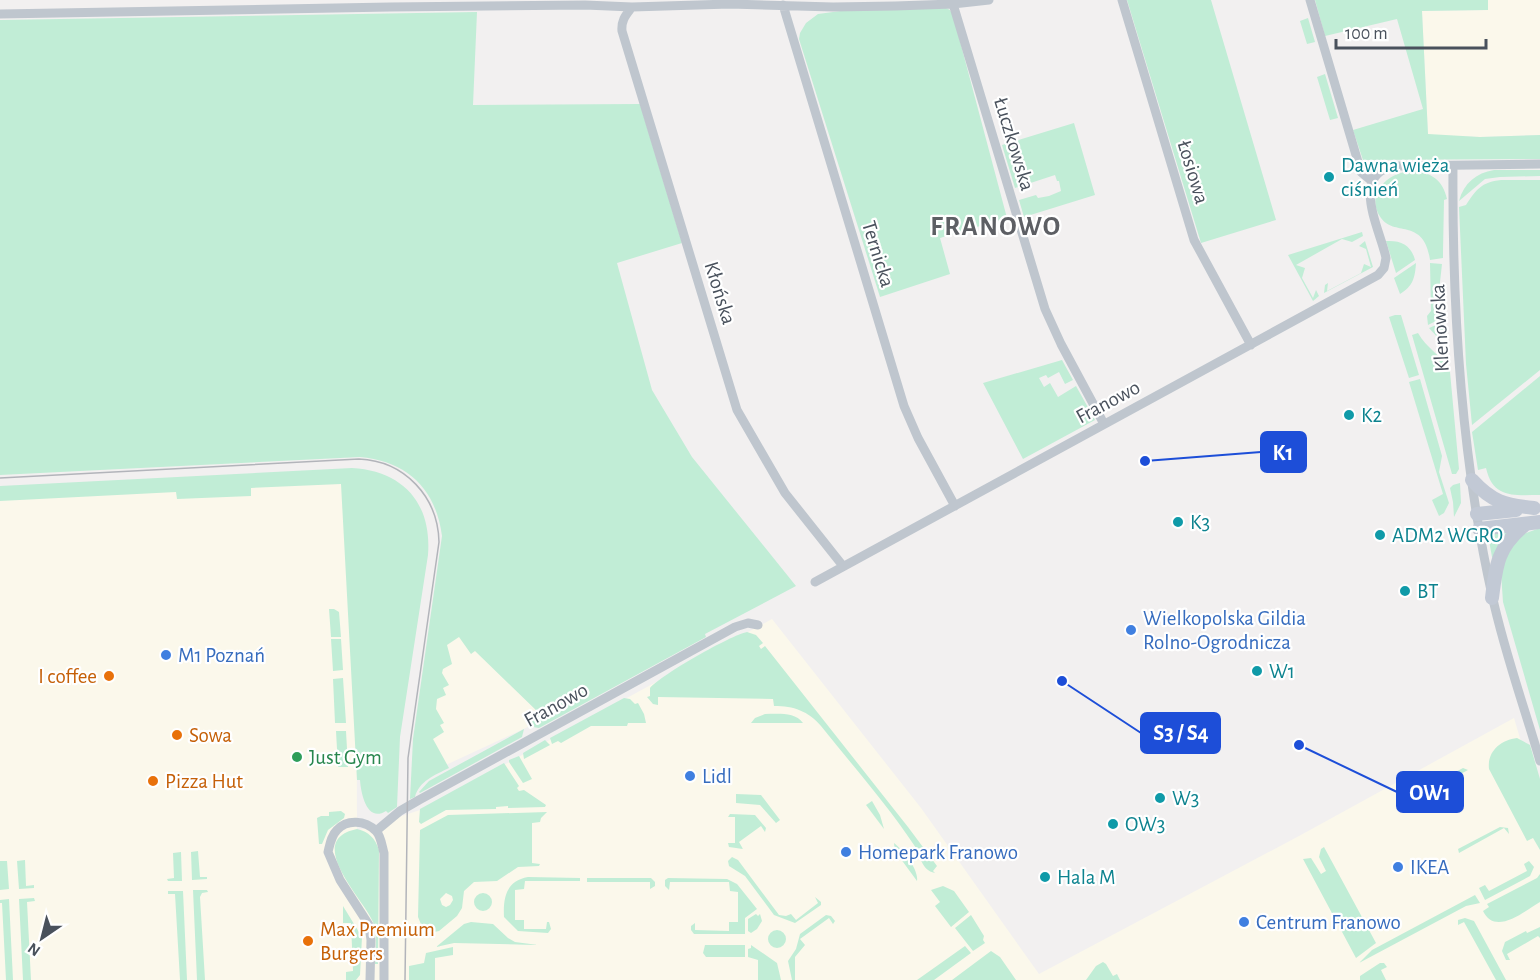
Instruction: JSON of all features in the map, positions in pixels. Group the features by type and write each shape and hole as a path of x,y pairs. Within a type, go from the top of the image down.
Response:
{"main road":[{"path":"1472,480 1484,493 1497,501 1513,506 1537,508"},
{"path":"1477,514 1537,508"},
{"path":"1479,529 1533,523"},
{"path":"1492,598 1496,567 1503,547 1513,534 1533,523"}],"street":[{"path":"0,14 585,5 730,4 833,7 953,4 989,0"},
{"name":"Łosiowa","path":"1122,0 1195,242 1251,345"},
{"path":"1310,0 1361,172 1373,182 1382,171 1392,167 1540,164"},
{"name":"Łuczkowska","path":"953,4 1045,309 1060,344 1104,424"},
{"name":"Ternicka","path":"783,5 906,412 955,506"},
{"name":"Kłońska","path":"632,6 621,24 622,31 736,408 785,493 843,566"},
{"name":"Klenowska","path":"1452,166 1452,222 1460,366 1479,529 1492,598 1540,760"},
{"name":"Franowo","path":"815,582 1381,273 1386,265 1386,258 1369,199 1373,182"},
{"name":"Franowo","path":"376,831 400,811 735,627 748,623 758,626"},
{"path":"370,980 372,947 369,925 340,879 328,852 332,837 347,823 359,822 376,831 384,853 384,980"}],"shaded area":[{"path":"1488,0 1540,0 1540,135 1480,137 1428,135 1422,11 1487,10"},
{"name":"Homepark Franowo","path":"356,473 357,831 423,809 772,619 921,808 1039,974 1299,836 1514,718 1540,806 1540,980 0,980 0,491"},
{"path":"446,621 545,719 422,776"}],"green space":[{"path":"1127,0 1211,0 1276,220 1201,243"},
{"path":"1315,0 1488,0 1488,10 1422,11 1428,134 1480,137 1540,135 1540,159 1363,160 1353,130 1423,109 1397,19 1325,36"},
{"path":"946,8 953,15 1007,218 940,238 950,274 880,297 799,39 800,33 806,23 818,14 848,10"},
{"path":"477,12 473,105 640,104 682,243 617,263 652,390 692,457 796,586 705,634 706,637 539,728 533,727 528,719 538,712 475,651 471,654 459,637 447,645 452,664 443,669 442,673 449,685 443,688 446,695 437,699 436,709 444,723 440,725 444,732 433,739 449,768 424,783 415,797 410,799 413,739 442,536 439,519 426,491 405,471 392,464 360,457 0,475 0,20"},
{"path":"1308,18 1315,42 1307,44 1300,21"},
{"path":"1325,74 1338,118 1330,120 1317,77"},
{"path":"1074,123 1095,195 1024,217 1019,200 1036,195 1038,198 1049,196 1061,191 1059,181 1055,175 1015,188 1002,145"},
{"path":"1494,170 1540,170 1540,176 1485,179 1459,201 1464,189 1476,176"},
{"path":"1412,171 1425,173 1435,178 1445,192 1447,199 1444,200 1443,258 1430,260 1422,238 1408,230 1393,227 1381,218 1376,209 1375,201 1381,186 1395,175"},
{"path":"1501,180 1540,180 1540,370 1472,425 1466,364 1459,207 1466,205 1476,191 1484,185"},
{"path":"1362,232 1363,236 1352,242 1342,239 1296,265 1305,268 1302,278 1313,298 1316,290 1319,296 1313,301 1288,255"},
{"path":"1365,241 1373,267 1324,293 1325,285 1328,283 1327,291 1361,273 1364,264 1371,267 1366,249 1359,246"},
{"path":"1386,241 1405,244 1415,260 1396,273"},
{"path":"1416,263 1412,281 1408,288 1400,294 1394,278"},
{"path":"1430,263 1442,264 1440,319 1428,325 1427,316 1431,311"},
{"path":"1401,315 1419,375 1409,378 1389,317"},
{"path":"1444,317 1448,337 1440,340 1429,328 1443,322"},
{"path":"1418,333 1450,372 1459,469 1456,474 1452,474 1412,335"},
{"path":"1062,360 1073,380 1065,384 1059,372 1048,378 1046,375 1039,378 1044,387 1050,383 1058,397 1076,386 1095,420 1023,459 983,383"},
{"path":"1540,376 1540,495 1513,495 1499,490 1494,485 1486,468 1478,470 1472,432"},
{"path":"1420,379 1442,456 1439,472 1449,503 1444,513 1439,516 1432,500 1443,494 1409,382"},
{"path":"352,468 370,470 400,483 419,505 428,536 428,555 400,737 397,807 388,813 386,811 379,814 374,813 366,805 360,780 357,780 341,484 251,488 251,496 177,499 176,492 0,501 0,486"},
{"path":"1460,483 1461,503 1454,517 1450,488"},
{"path":"1540,528 1540,730 1503,602 1501,573 1502,563 1518,536"},
{"path":"1510,530 1493,558 1488,535"},
{"path":"329,609 339,612 341,637 331,637"},
{"path":"747,632 756,635 763,643 759,646 761,649 765,646 908,827 937,866 933,871 935,873 924,866 914,845 869,784 821,726 806,713 794,708 774,706 773,699 658,697 658,705 653,704 647,697 650,696 650,688 681,665"},
{"path":"331,639 341,639 343,670 333,671"},
{"path":"343,678 346,723 335,723 333,679"},
{"path":"624,698 630,699 635,704 638,703 646,723 628,723 627,726 591,726 561,743 558,741 552,744 550,738"},
{"path":"765,714 791,715 803,723 751,723 755,718"},
{"path":"524,729 522,737 419,792 429,781"},
{"path":"336,731 346,731 348,767 338,767"},
{"path":"1517,738 1530,745 1540,779 1540,850 1533,838 1527,841 1489,769 1490,757 1496,748 1506,741"},
{"path":"545,740 550,745 524,759 523,753"},
{"path":"519,756 532,779 523,783 509,762"},
{"path":"504,763 519,786 517,788 519,791 524,790 546,805 545,807 508,808 508,806 496,807 496,809 446,810 421,824 419,822 420,809"},
{"path":"1463,768 1468,770 1412,800 1413,795"},
{"path":"736,794 761,795 780,820 776,823 760,805 736,803"},
{"path":"872,801 880,815 884,829 866,805"},
{"path":"341,811 345,814 344,818 328,830 322,844 319,844 317,818 329,816 329,812"},
{"path":"547,812 540,822 532,823 532,863 540,864 539,866 518,867 497,881 474,882 464,891 462,908 457,916 439,931 425,934 418,917 420,830 448,815","holes":["446,893 452,896 453,900 450,905 446,907 442,905 440,899"]},
{"path":"730,814 755,815 766,828 765,832 761,826 739,842 743,849 729,847 728,843 735,843 735,817 728,817"},
{"path":"1500,827 1508,828 1509,834 1504,828 1459,853 1458,849"},
{"path":"357,829 371,836 379,850 378,964 375,964 375,927 341,871 336,857 335,845 342,835"},
{"path":"894,843 913,865 917,881 895,851"},
{"path":"1324,847 1376,943 1356,958 1303,859 1311,858 1321,874 1326,871 1319,857"},
{"path":"198,851 200,877 207,877 207,879 192,880 191,852"},
{"path":"181,852 182,881 168,881 167,879 174,878 173,853"},
{"path":"732,857 738,860 779,915 791,914 796,920 818,903 815,897 821,905 795,923 774,915 745,876 729,866 728,861"},
{"path":"25,860 26,886 34,885 34,888 19,889 17,861"},
{"path":"0,861 7,861 9,889 0,890"},
{"path":"1529,861 1534,867 1530,876 1485,900 1479,888 1485,885 1489,891 1527,871 1524,864"},
{"path":"1540,874 1540,902 1510,920 1495,922 1488,918 1483,911 1489,907 1487,904 1537,878"},
{"path":"528,877 580,878 580,881 525,881 524,889 515,890 515,920 524,920 524,929 546,929 547,922 549,922 551,929 548,933 518,931 504,917 505,897 510,886"},
{"path":"587,878 651,878 655,886 650,889 650,882 587,882"},
{"path":"668,878 727,879 737,884 757,909 745,918 745,934 694,934 691,930 691,926 695,923 695,930 729,931 729,922 738,922 738,892 730,891 729,882 670,882 669,890 665,886 665,880"},
{"path":"943,886 954,891 969,912 951,927 935,906 940,902 931,890"},
{"path":"193,890 207,890 208,892 202,893 200,897 205,980 197,980"},
{"path":"168,891 183,891 187,980 180,980 175,894 168,894"},
{"path":"483,893 489,896 492,902 489,908 483,911 477,908 474,902 477,896"},
{"path":"1475,895 1480,903 1466,906 1359,963 1372,950"},
{"path":"34,898 35,901 27,902 31,980 23,980 19,899"},
{"path":"9,899 13,980 6,980 2,903 0,903 0,900"},
{"path":"343,906 362,937 360,975 356,980 346,980 346,972 353,971 351,923 343,923"},
{"path":"756,914 758,916 760,914 762,921 751,933 748,931 748,919"},
{"path":"826,915 831,916 835,921 833,924 829,918 800,939 805,945 795,957 795,980 792,980 788,961 796,949 800,934"},
{"path":"971,915 984,936 985,943 973,951 955,928"},
{"path":"1465,918 1474,921 1506,980 1496,980 1464,922 1458,925 1458,920"},
{"path":"471,922 493,924 515,942 538,945 454,943 436,947 464,924"},
{"path":"1540,927 1540,938 1538,936 1507,954 1510,960 1506,960 1502,951 1505,942 1526,931 1527,933"},
{"path":"777,930 783,933 786,939 783,945 777,948 771,945 768,939 771,933"},
{"path":"705,945 745,945 745,957 706,957 703,953"},
{"path":"751,945 777,963 781,980 758,980 758,960 748,957 748,949"},
{"path":"965,946 971,953 934,980 917,980"},
{"path":"453,947 453,955 435,958 435,980 409,980 409,966 424,963 426,953"},
{"path":"991,951 1000,957 1016,980 952,980"},
{"path":"1103,962 1113,976 1117,974 1120,980 1086,980 1096,966"},
{"path":"1380,963 1384,963 1387,967 1381,970 1386,980 1360,980 1360,976"}],"tram line":[{"path":"0,478 359,459 391,466 416,484 433,510 439,542 408,758 405,980"}],"place":[{"name":"Dawna wieża ciśnień","path":"1329,177"},
{"name":"K2","path":"1349,415"},
{"name":"K1","path":"1145,461"},
{"name":"K3","path":"1178,522"},
{"name":"ADM2 WGRO","path":"1380,535"},
{"name":"BT","path":"1405,591"},
{"name":"Wielkopolska Gildia Rolno-Ogrodnicza","path":"1131,630"},
{"name":"M1 Poznań","path":"166,655"},
{"name":"W1","path":"1257,671"},
{"name":"I coffee","path":"109,676"},
{"name":"S3 / S4","path":"1062,681"},
{"name":"Sowa","path":"177,735"},
{"name":"OW1","path":"1299,745"},
{"name":"Just Gym","path":"297,757"},
{"name":"Lidl","path":"690,776"},
{"name":"Pizza Hut","path":"153,781"},
{"name":"W3","path":"1160,798"},
{"name":"OW3","path":"1113,824"},
{"name":"Homepark Franowo","path":"846,852"},
{"name":"IKEA","path":"1398,867"},
{"name":"Hala M","path":"1045,877"},
{"name":"Centrum Franowo","path":"1244,922"},
{"name":"Max Premium Burgers","path":"308,941"}],"district":[{"name":"FRANOWO","path":"996,226"}]}
